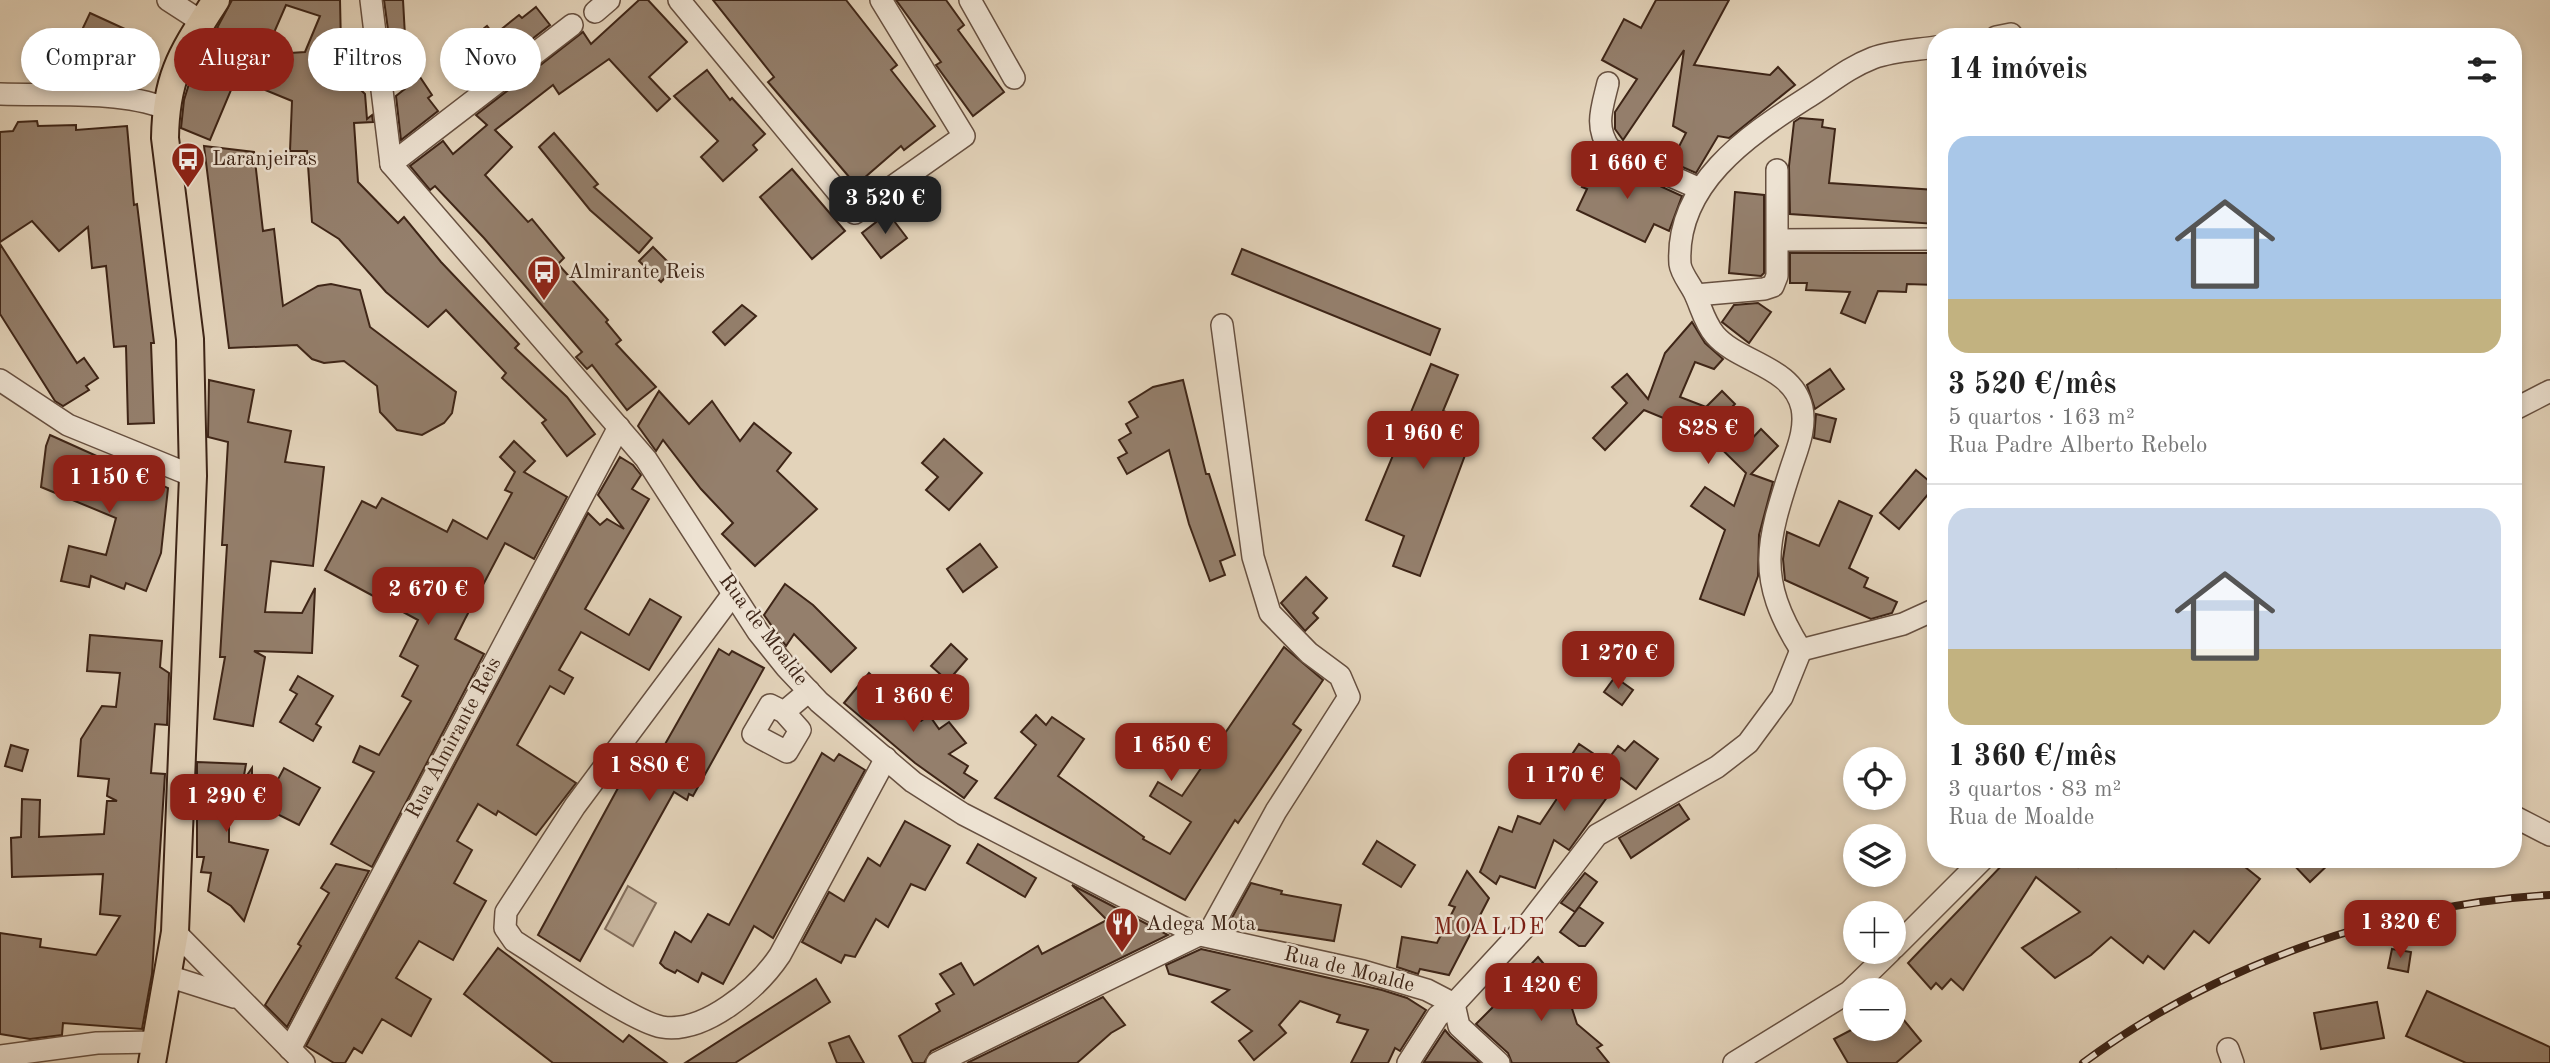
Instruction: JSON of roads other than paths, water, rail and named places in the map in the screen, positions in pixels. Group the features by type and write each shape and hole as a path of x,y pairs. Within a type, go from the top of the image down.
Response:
{"main road":[{"path":"154,1053 175,932 193,476 190,339 165,138 165,108 167,89 175,70 209,11"}],"street":[{"path":"168,0 209,11"},
{"path":"371,0 391,164"},
{"path":"680,0 855,213 964,136 881,0"},
{"path":"970,0 1014,78"},
{"path":"391,164 572,25"},
{"path":"1801,650 1780,617 1768,560 1770,531 1802,432 1801,408 1794,391 1776,373 1716,336 1702,313 1696,295 1680,266 1689,215 1700,190 1727,155 1759,128 1836,76 1874,57 1927,48"},
{"path":"1608,83 1600,125 1602,138 1610,149 1700,190"},
{"path":"0,94 146,101 165,108"},
{"name":"Rua de Moalde","path":"391,164 646,459 733,594 786,667 809,691 913,782 963,814 1196,934 1363,971 1427,990 1454,1004"},
{"path":"1696,295 1773,286 1777,276 1777,170"},
{"path":"1778,240 1927,239"},
{"path":"937,1063 1211,929 1276,811 1349,696 1340,676 1308,653 1270,613 1253,557 1222,324"},
{"path":"0,380 68,425 193,476"},
{"path":"2522,405 2550,391"},
{"name":"Rua Almirante Reis","path":"297,1056 619,427"},
{"path":"733,594 575,806 506,912 505,928 514,941 636,1016 661,1027 686,1026 713,1015 765,977 780,955 886,758"},
{"path":"1801,650 1903,624 1927,614"},
{"path":"1408,1063 1438,1016 1454,1004 1529,922 1597,835 1717,767 1748,743 1782,697 1801,650"},
{"path":"784,712 809,691"},
{"path":"2522,821 2550,835"},
{"path":"1906,936 1974,868"},
{"path":"175,932 236,997 297,1056"},
{"path":"1734,1063 1849,992 1878,964"},
{"path":"167,976 236,997"},
{"path":"1454,1004 1459,1026 1499,1063"},
{"path":"0,1056 97,1044 154,1053"}],"railway":[{"path":"2083,1063 2134,1028 2188,997 2305,946 2427,911 2550,895"}],"place":[{"name":"Laranjeiras","path":"188,189"},
{"name":"Almirante Reis","path":"544,302"},
{"name":"Adega Mota","path":"1122,954"}],"district":[{"name":"MOALDE","path":"1490,927"}]}
